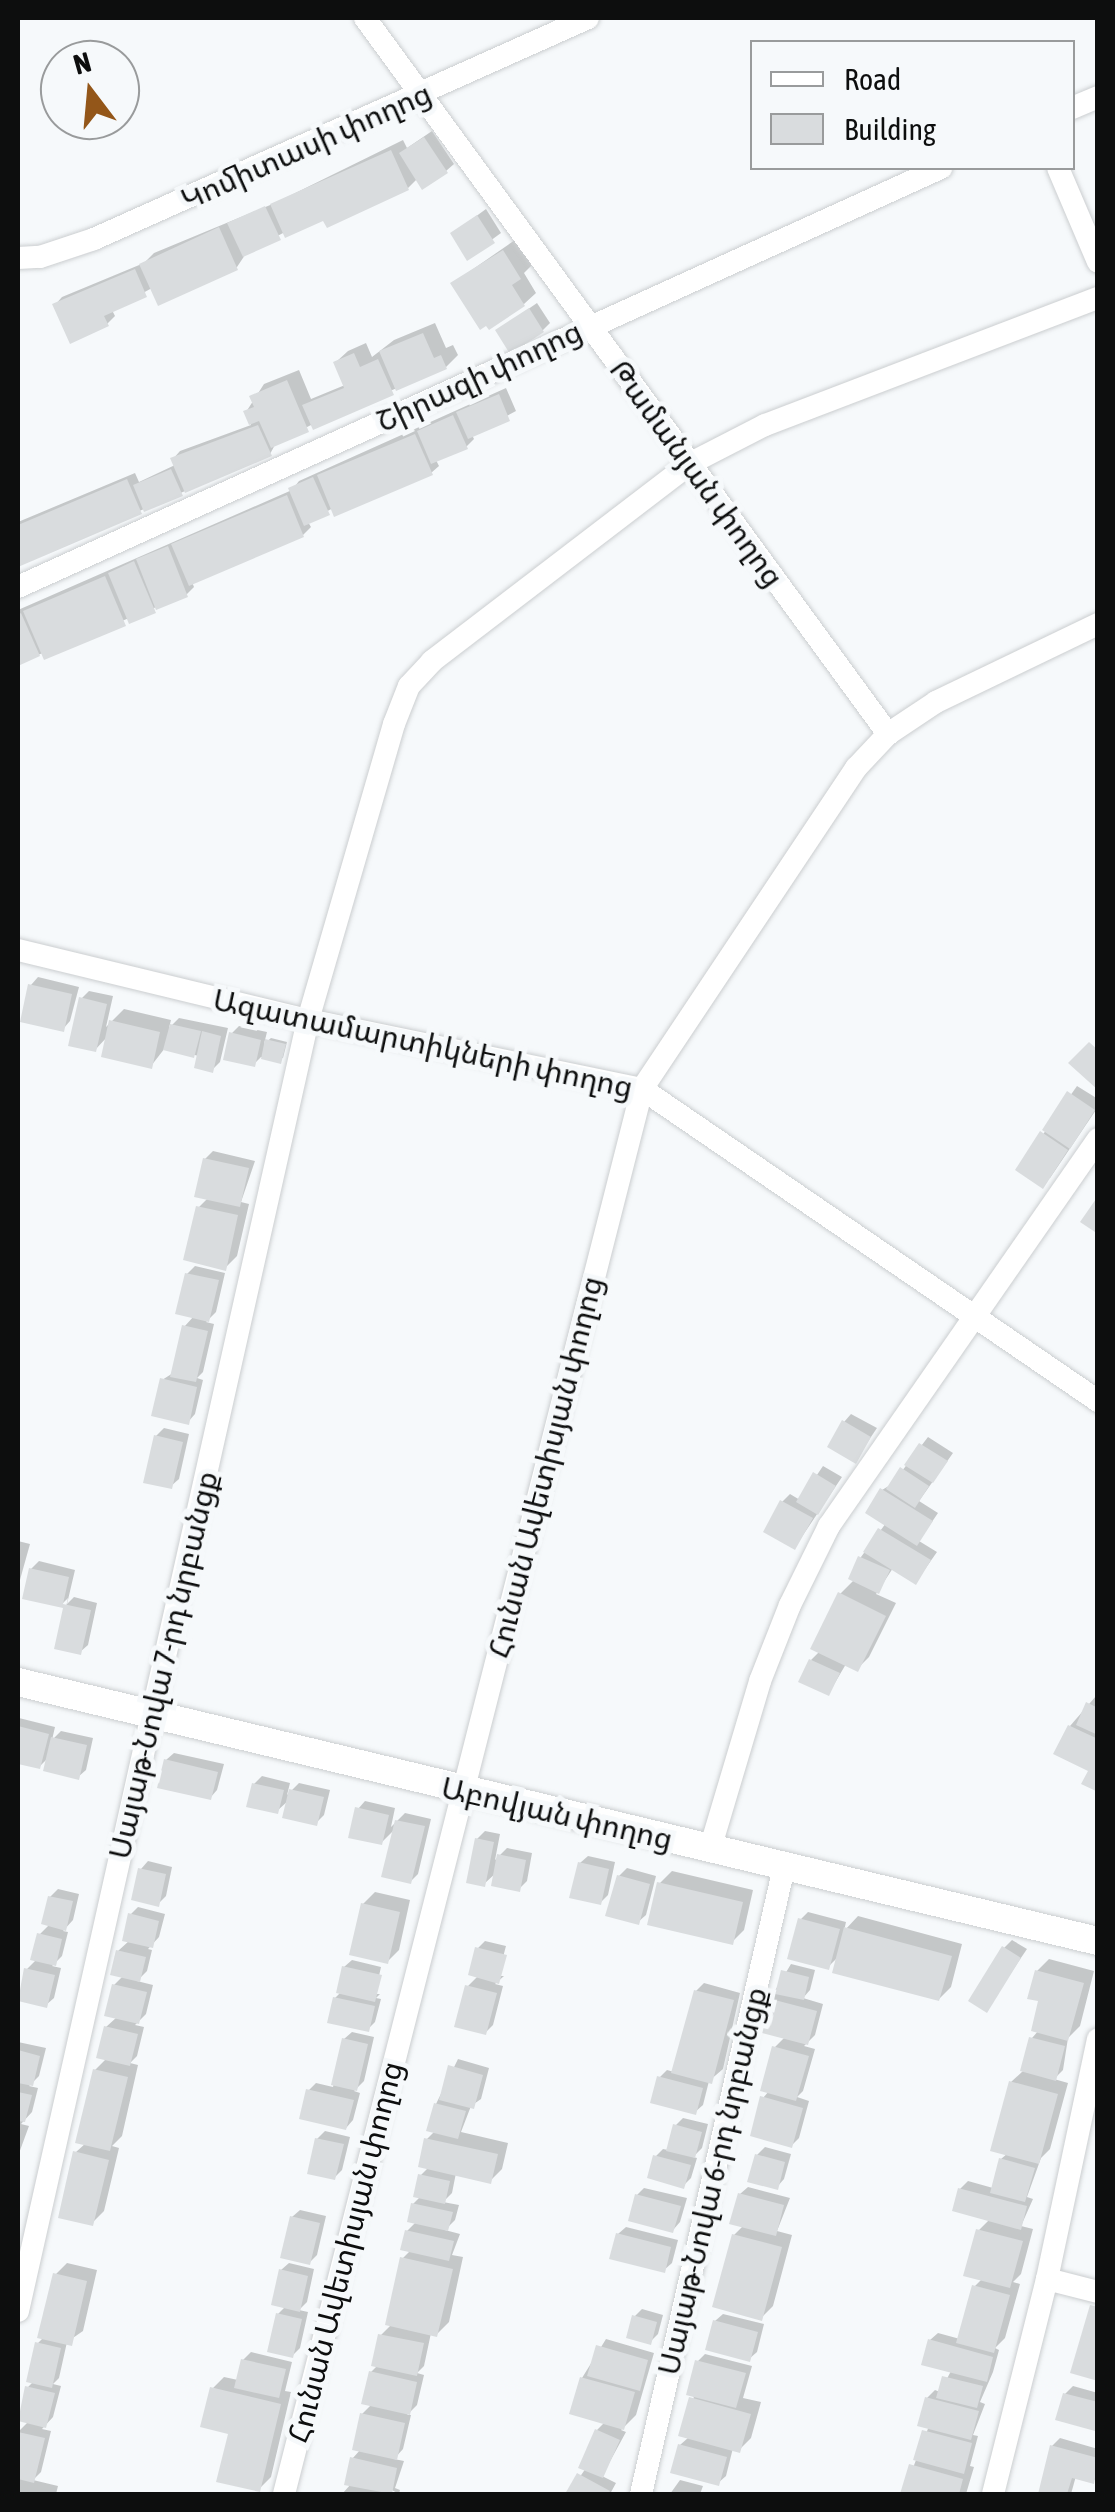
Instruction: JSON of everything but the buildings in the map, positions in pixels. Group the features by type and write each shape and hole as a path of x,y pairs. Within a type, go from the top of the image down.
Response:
{"main road":[{"name":"Աբովյան փողոց","path":"18,1682 1098,1940"}],"street":[{"name":"Թամանյան փողոց","path":"366,18 888,734"},
{"name":"Կոմիտասի փողոց","path":"18,258 40,257 94,239 588,18"},
{"name":"Շիրազի փողոց","path":"18,587 937,170"},
{"path":"1059,170 1098,262"},
{"name":"Սայաթ-Նովա 7-րդ նրբանցք","path":"18,2310 308,1020 408,686 432,661 691,463 765,425 1098,298"},
{"name":"Հունան Ավետիսյան փողոց","path":"284,2494 642,1090 856,768 888,734 936,702 1098,624"},
{"name":"Ազատամարտիկների փողոց","path":"18,950 308,1020 642,1090 1098,1401"},
{"path":"710,1849 760,1681 790,1606 829,1526 1098,1139"},
{"name":"Սայաթ-Նովա 6-րդ նրբանցք","path":"641,2494 784,1867"},
{"path":"993,2494 1047,2279 1098,2039"},
{"path":"1047,2279 1098,2292"}]}
